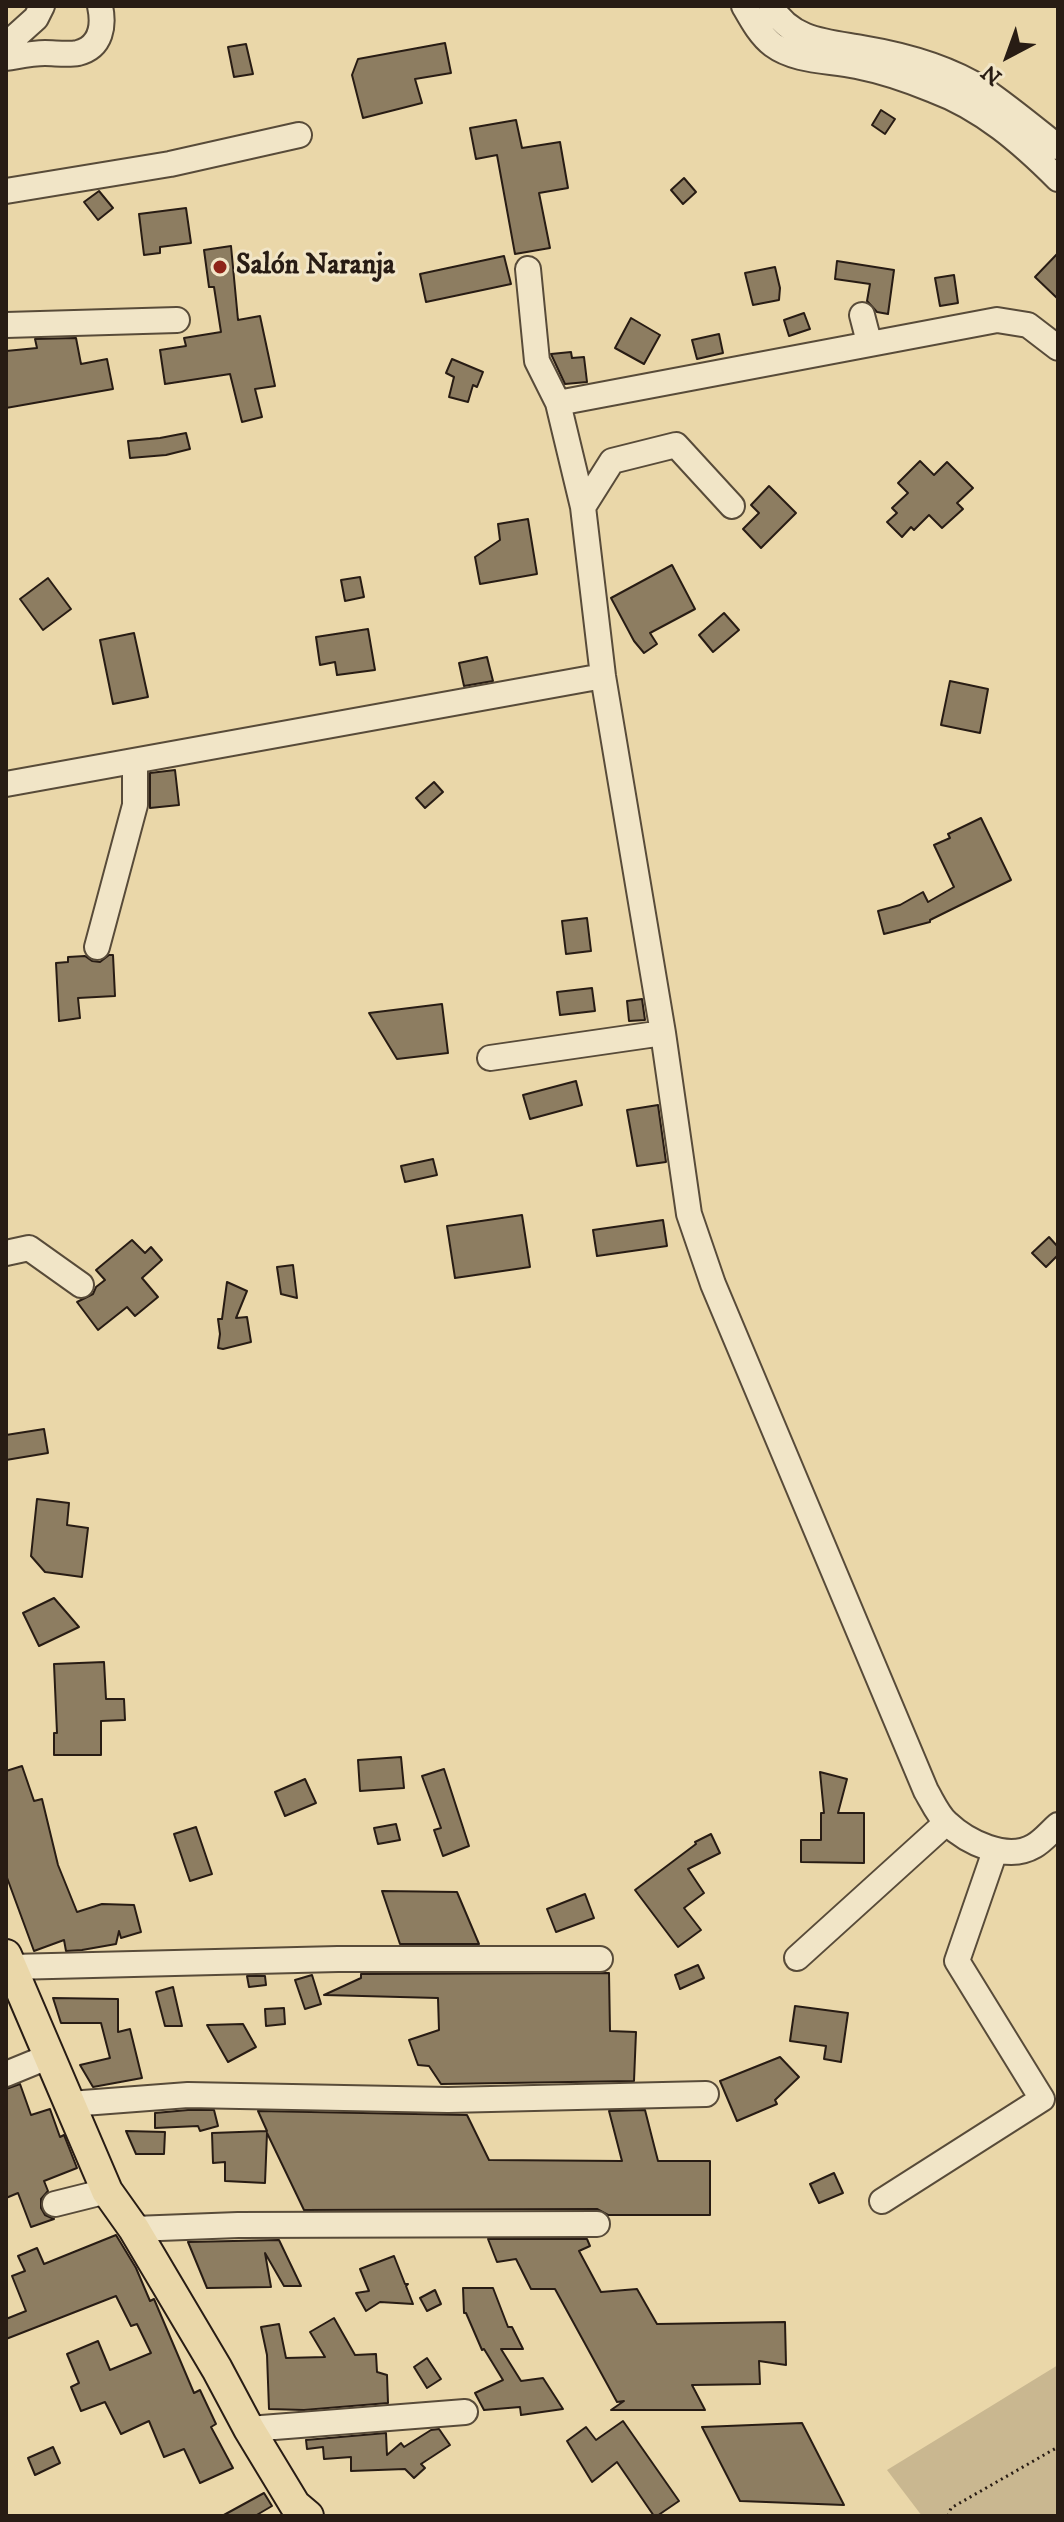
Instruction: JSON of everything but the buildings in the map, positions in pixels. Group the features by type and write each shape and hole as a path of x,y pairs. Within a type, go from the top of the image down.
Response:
{"main road":[{"path":"8,1961 107,2191 134,2229 295,2505 308,2516"}],"street":[{"path":"6,58 78,53 89,47 101,36 103,22 100,6"},
{"path":"744,6 757,29 781,37 800,35 942,68 983,90 1058,147"},
{"path":"771,6 781,37 796,56 858,66 936,90 983,113 1058,179"},
{"path":"39,12 39,34 56,53"},
{"path":"6,45 39,12"},
{"path":"6,191 170,164 299,135"},
{"path":"528,269 537,361 558,403 583,507 603,676 663,1033 689,1214 713,1284 926,1791 946,1823 995,1851 1011,1853 1033,1847 1058,1825"},
{"path":"862,315 869,342"},
{"path":"6,325 177,320"},
{"path":"558,403 997,320 1028,325 1058,348"},
{"path":"583,507 612,461 676,445 732,506"},
{"path":"6,784 603,676"},
{"path":"97,947 135,805 135,762"},
{"path":"490,1058 663,1033"},
{"path":"6,1253 29,1248 81,1285"},
{"path":"797,1958 946,1823"},
{"path":"882,2201 1042,2099 957,1961 995,1851"},
{"path":"8,1961 600,1959"},
{"path":"6,2074 50,2056"},
{"path":"70,2104 188,2095 448,2100 706,2094"},
{"path":"55,2204 107,2191"},
{"path":"134,2229 238,2225 597,2224"},
{"path":"249,2429 465,2412"}],"path":[{"path":"948,2516 951,2508 1058,2447"}],"shaded area":[{"path":"1058,2365 1058,2516 922,2516 887,2470"}],"place":[{"name":"Salón Naranja","path":"220,267"}]}
